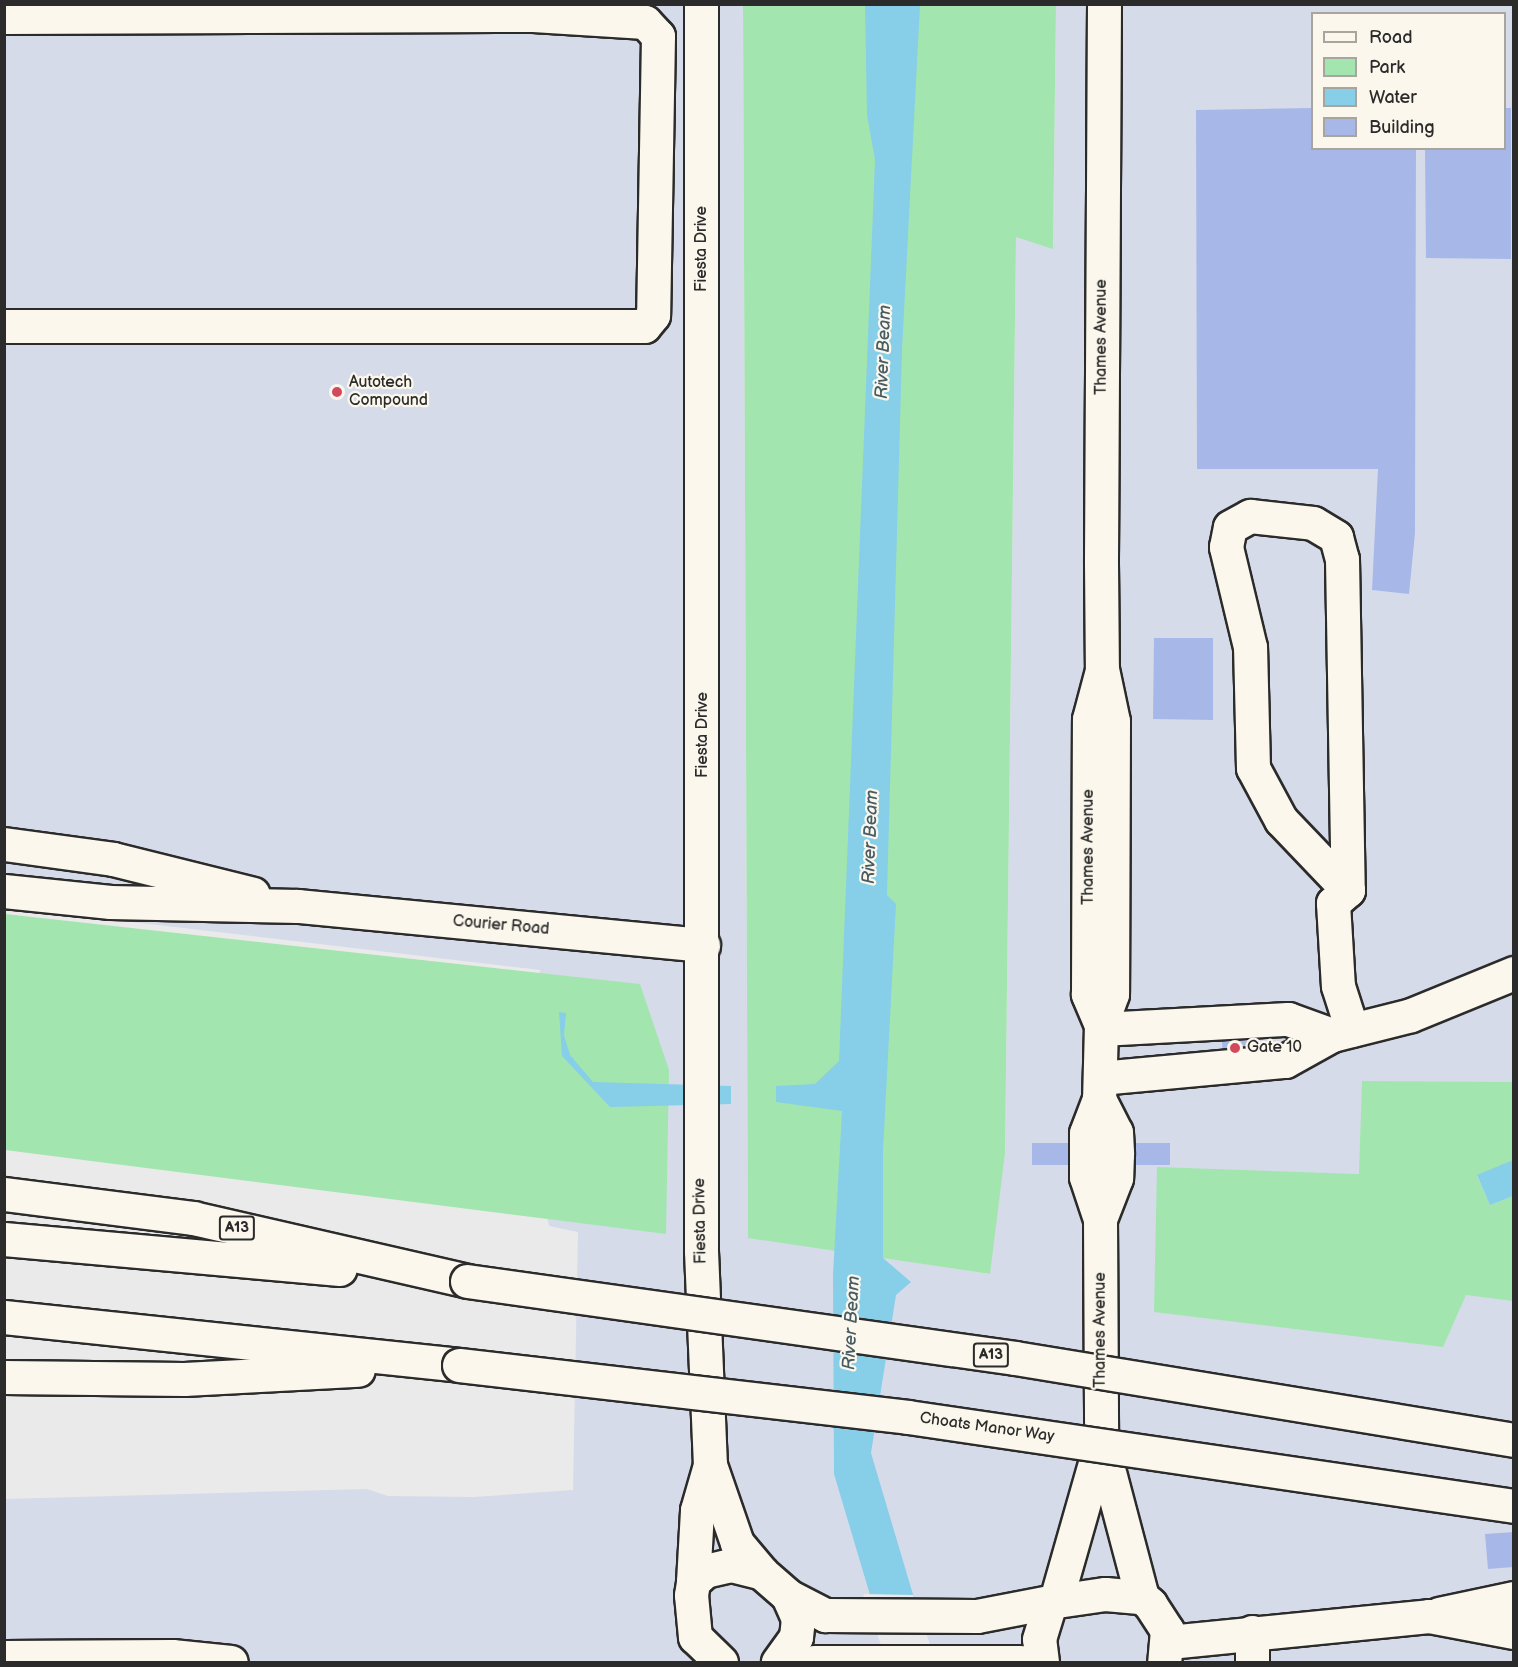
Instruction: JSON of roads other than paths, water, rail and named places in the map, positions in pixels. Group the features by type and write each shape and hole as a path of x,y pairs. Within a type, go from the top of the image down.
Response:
{"main road":[{"name":"Fiesta Drive","path":"701,4 703,945 701,1131 710,1465 736,1543 762,1573 788,1596"},
{"name":"Thames Avenue","path":"1104,4 1102,669 1089,719 1088,994 1101,1027 1100,1088 1116,1132 1117,1154 1116,1178 1100,1219 1101,1442 1142,1597"},
{"path":"4,17 364,10 645,22 658,36 653,315 644,326 4,326"},
{"path":"1250,516 1314,523 1336,537 1342,559 1348,890 1281,820 1253,768 1250,646 1227,547 1230,527 1250,516"},
{"name":"Courier Road","path":"4,844 113,859 196,892"},
{"path":"4,870 196,892"},
{"path":"1342,1032 1333,903 1348,890"},
{"name":"Courier Road","path":"4,891 196,892 298,906 703,945"},
{"path":"1100,1088 1267,1066 1342,1032 1411,1015 1509,970"},
{"path":"1101,1027 1288,1018 1342,1032"},
{"name":"A13","path":"4,1194 193,1218 467,1281"},
{"name":"A13","path":"4,1239 467,1281 1015,1358 1514,1440"},
{"path":"4,1317 459,1365"},
{"path":"4,1377 184,1379 459,1365"},
{"name":"Choats Manor Way","path":"459,1365 908,1417 1514,1506"},
{"name":"Thames Avenue","path":"1042,1662 1039,1639 1053,1601 1101,1442"},
{"name":"Fiesta Drive","path":"710,1465 697,1510 691,1629 700,1646 721,1662"},
{"path":"693,1582 705,1571 731,1565 762,1573"},
{"path":"788,1596 825,1616 977,1616 1053,1601 1105,1594 1142,1597 1156,1611 1167,1652 1252,1647 1435,1616 1514,1598"},
{"path":"778,1662 796,1637 798,1618 788,1596"},
{"path":"1435,1616 1514,1632"},
{"path":"4,1657 172,1656 231,1662"},
{"path":"814,1662 973,1660 1020,1662"}],"water":[{"name":"River Beam","path":"865,5 920,5 902,350 887,895 896,904 883,1151 883,1258 911,1282 896,1295 871,1453 933,1662 890,1662 834,1474 833,1275 842,1111 776,1102 776,1086 815,1084 839,1061 875,160 867,115"},
{"path":"559,1012 566,1013 564,1035 570,1055 593,1082 731,1086 731,1104 610,1107 562,1056"},
{"path":"1513,1160 1513,1196 1490,1205 1477,1175"}],"place":[{"name":"Autotech Compound","path":"337,392"},
{"name":"Gate 10","path":"1235,1048"}]}
